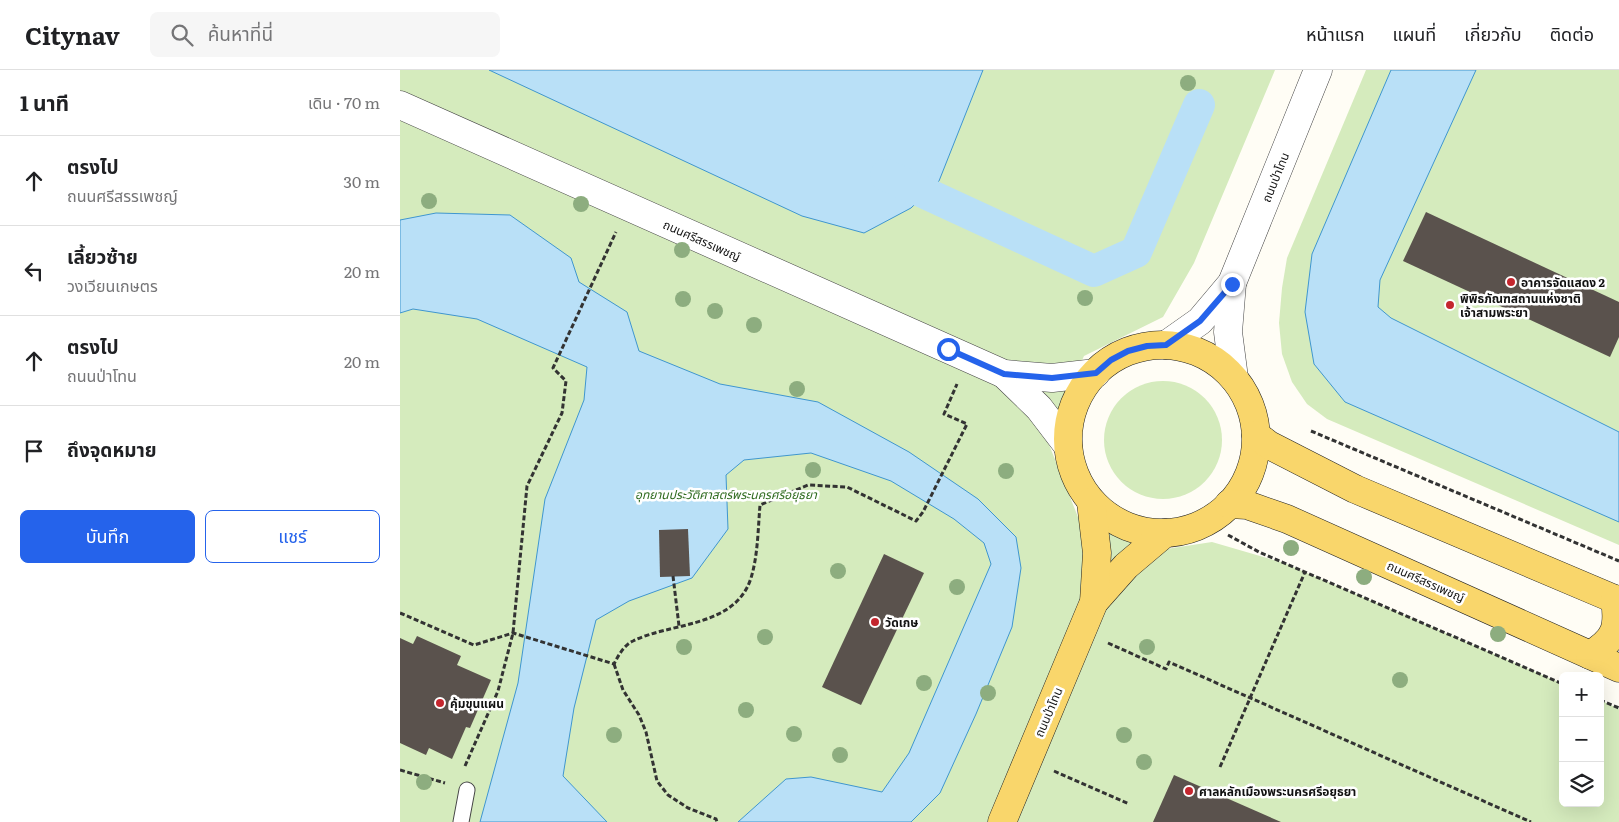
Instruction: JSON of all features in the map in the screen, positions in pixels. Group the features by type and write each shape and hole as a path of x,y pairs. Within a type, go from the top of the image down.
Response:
{"main road":[{"path":"1166,345 1185,348 1203,354 1220,364 1234,378 1245,395 1252,413 1256,435 1253,460 1244,484 1229,504 1205,522 1186,530 1165,533 1125,526 1107,516 1092,502 1080,485 1072,466 1068,446 1069,426 1074,406 1083,389 1096,373 1111,360 1128,351 1147,346 1166,345"},
{"path":"1256,435 1269,445 1355,488 1617,600 1618,620 1608,644 1590,655"},
{"name":"ถนนป่าโทน","path":"1092,502 1096,553 1094,602"},
{"name":"ถนนศรีสรรเพชญ์","path":"1229,504 1247,505 1287,519 1619,668"},
{"name":"ถนนป่าโทน","path":"1001,822 1094,602 1126,566 1165,533"}],"street":[{"name":"ถนนป่าโทน","path":"1234,378 1228,332 1232,284 1318,70"},
{"name":"ถนนศรีสรรเพชญ์","path":"400,105 1004,374 1052,378 1096,373"},
{"name":"ถนนป่าโทน","path":"1166,345 1200,321 1232,284"},
{"name":"ถนนศรีสรรเพชญ์","path":"1004,374 1039,408 1068,446"}],"lane":[{"path":"461,822 467,790"}],"path":[{"path":"467,790 462,773 498,691 512,634 527,486 562,413 566,382 553,368 597,276 627,206"},
{"path":"716,821 688,808 668,795 657,781 646,732 639,715 623,690 614,664 620,653 632,641 705,620 725,610 738,598 750,580 755,559 760,505 808,485 847,487 916,521 923,512 953,448 967,424 944,414 969,359"},
{"path":"1302,428 1619,561"},
{"path":"1205,522 1259,552 1559,682"},
{"path":"1220,767 1305,572"},
{"path":"674,576 679,626"},
{"path":"400,614 474,646 512,634 614,664"},
{"path":"1138,656 1166,668 1169,662 1532,822"},
{"path":"1604,702 1619,708"},
{"path":"400,770 467,790"},
{"path":"1083,783 1129,804"}],"green space":[{"name":"อุทยานประวัติศาสตร์พระนครศรีอยุธยา","path":"400,70 1275,70 1194,263 1163,317 1084,356 1046,437 1078,517 1153,551 1212,542 1284,563 1559,682 1559,807 1604,807 1604,702 1619,709 1619,822 400,822"},
{"name":"พิพิธภัณฑสถานแห่งชาติ เจ้าสามพระยา","path":"1366,70 1619,70 1619,545 1327,419 1307,404 1292,382 1282,354 1279,323 1287,258"},
{"path":"1163,381 1186,386 1205,398 1217,417 1222,440 1217,463 1205,482 1186,494 1163,499 1140,494 1121,482 1109,463 1104,440 1109,417 1121,398 1140,386"}],"water":[{"path":"489,70 983,70 939,181 911,208 864,233 802,216"},
{"path":"1391,70 1476,70 1380,280 1378,307 1391,318 1619,432 1619,522 1345,402 1314,364 1305,312 1312,254"},
{"path":"436,213 510,215 571,258 579,282 627,312 639,351 720,384 818,402 909,452 978,499 1016,537 1021,568 1012,627 976,714 940,793 911,822 738,822 786,779 811,777 882,792 909,753 991,564 984,543 954,519 891,481 811,453 744,460 726,475 728,529 692,578 629,601 596,620 574,708 563,776 607,822 480,822 518,683 545,499 584,400 587,367 477,319 413,309 400,313 400,220"}],"building":[{"name":"อาคารจัดแสดง 2","path":"1426,212 1619,302 1619,337 1610,357 1403,261"},
{"path":"688,529 690,576 660,577 659,530"},
{"path":"884,554 924,573 861,705 822,687"},
{"name":"คุ้มขุนแผน","path":"417,636 461,656 457,665 491,680 470,728 466,727 452,759 429,748 426,755 400,743 400,638 413,644"},
{"name":"ศาลหลักเมืองพระนครศรีอยุธยา","path":"1174,775 1281,822 1153,822"}],"waterway":[{"path":"886,175 1094,271 1136,252 1199,105"}],"place":[{"name":"อาคารจัดแสดง 2","path":"1511,282"},
{"name":"พิพิธภัณฑสถานแห่งชาติ เจ้าสามพระยา","path":"1450,305"},
{"name":"วัดเกษ","path":"875,622"},
{"name":"คุ้มขุนแผน","path":"440,703"},
{"name":"ศาลหลักเมืองพระนครศรีอยุธยา","path":"1189,791"}],"route":[{"path":"948,349 1004,374 1052,378 1096,373 1111,360 1128,351 1147,346 1166,345 1200,321 1232,284"}]}
